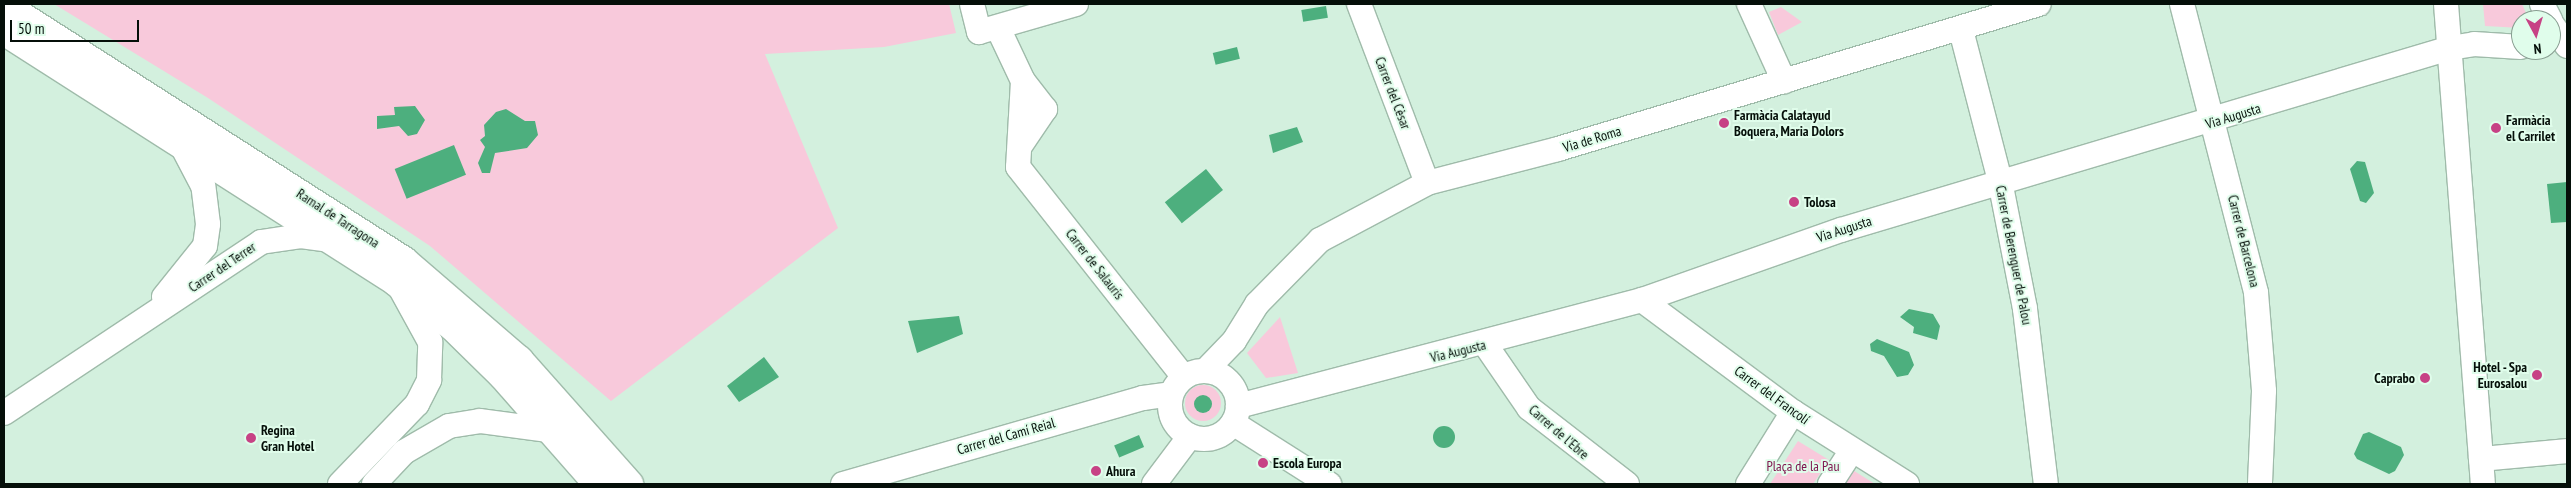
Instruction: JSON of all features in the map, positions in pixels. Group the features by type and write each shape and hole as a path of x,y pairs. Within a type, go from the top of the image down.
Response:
{"main road":[{"name":"Ramal de Tarragona","path":"4,5 404,261 519,360 598,484"},
{"name":"Ramal de Tarragona","path":"4,31 179,140 396,282 453,327 566,433 629,484"}],"street":[{"name":"Carrer de Salauris","path":"972,4 1023,81 1018,167 1187,381"},
{"path":"988,30 1076,4"},
{"name":"Carrer del Cèsar","path":"1359,4 1427,183"},
{"path":"1749,4 1784,81"},
{"name":"Via de Roma","path":"1187,381 1234,341 1257,304 1320,240 1427,183 1558,149 1961,30 2040,4"},
{"name":"Carrer de Barcelona","path":"2182,4 2250,261 2261,327 2260,484"},
{"path":"2446,4 2483,484"},
{"name":"Carrer de Berenguer de Palou","path":"1961,30 2000,181 2026,309 2046,484"},
{"name":"Via Augusta","path":"1235,415 1642,300 1841,230 2000,181 2213,122 2450,48 2511,48"},
{"name":"Carrer del Terrer","path":"148,315 205,246 207,203 179,140"},
{"name":"Carrer del Terrer","path":"5,409 261,242 301,236 332,240"},
{"path":"340,484 417,404 430,380 430,342 396,282"},
{"name":"Carrer del Francolí","path":"1642,300 1793,412 1907,484"},
{"name":"Carrer de l'Ebre","path":"1485,344 1529,408 1627,484"},
{"path":"1235,415 1209,438 1190,436 1175,423 1187,381 1229,382 1235,415 1329,484"},
{"name":"Carrer del Camí Reial","path":"843,484 1143,398 1187,381"},
{"path":"1748,484 1793,412"},
{"path":"374,484 404,452 449,426 480,421 566,433"},
{"path":"1154,484 1190,436"},
{"path":"1830,484 1852,450"},
{"path":"2481,459 2567,451"}],"green space":[{"path":"54,4 949,4 956,33 884,47 765,54 838,228 611,401 430,246 208,98"},
{"path":"2483,4 2522,4 2525,10 2511,10 2511,27 2485,26"},
{"path":"1781,7 1802,22 1778,35 1769,12"},
{"path":"1280,317 1298,373 1266,378 1247,353"},
{"path":"1203,385 1210,386 1216,390 1220,396 1220,410 1216,416 1210,420 1203,421 1196,420 1190,416 1186,410 1185,403 1186,396 1190,390 1196,386"},
{"name":"Plaça de la Pau","path":"1798,441 1829,460 1813,484 1770,484"},
{"path":"1851,469 1875,484 1841,484"}],"shaded area":[{"path":"1326,6 1328,18 1303,22 1301,10"},
{"path":"1237,47 1240,59 1216,65 1213,53"},
{"path":"415,106 425,120 417,134 408,136 399,126 377,129 377,116 395,115 394,107"},
{"path":"506,109 525,121 535,121 538,135 527,148 495,153 490,173 482,173 478,163 485,147 480,140 485,136 484,125 496,112"},
{"path":"1297,127 1303,142 1273,153 1269,135"},
{"path":"454,145 466,175 407,199 395,169"},
{"path":"2357,161 2365,162 2374,193 2366,203 2360,201 2350,169"},
{"path":"1206,169 1223,190 1182,223 1165,202"},
{"path":"2567,182 2567,222 2551,223 2547,184"},
{"path":"1909,309 1933,314 1940,326 1937,340 1913,333 1914,327 1900,317"},
{"path":"959,316 963,334 917,353 908,321"},
{"path":"1877,339 1909,352 1914,365 1908,375 1897,377 1884,356 1871,351 1870,344"},
{"path":"764,357 779,377 739,402 727,386"},
{"path":"1203,395 1209,398 1212,404 1209,410 1203,413 1197,410 1194,404 1197,398"},
{"path":"1444,426 1452,429 1455,437 1452,445 1444,448 1436,445 1433,437 1436,429"},
{"path":"2369,432 2401,447 2404,455 2395,471 2389,474 2357,459 2354,454 2363,434"},
{"path":"1139,435 1144,447 1119,458 1114,446"}],"place":[{"name":"Farmàcia Calatayud Boquera, Maria Dolors","path":"1724,123"},
{"name":"Farmàcia el Carrilet","path":"2496,128"},
{"name":"Tolosa","path":"1794,202"},
{"name":"Hotel - Spa Eurosalou","path":"2537,375"},
{"name":"Caprabo","path":"2425,378"},
{"name":"Regina Gran Hotel","path":"251,438"},
{"name":"Escola Europa","path":"1263,463"},
{"name":"Ahura","path":"1096,471"}]}
